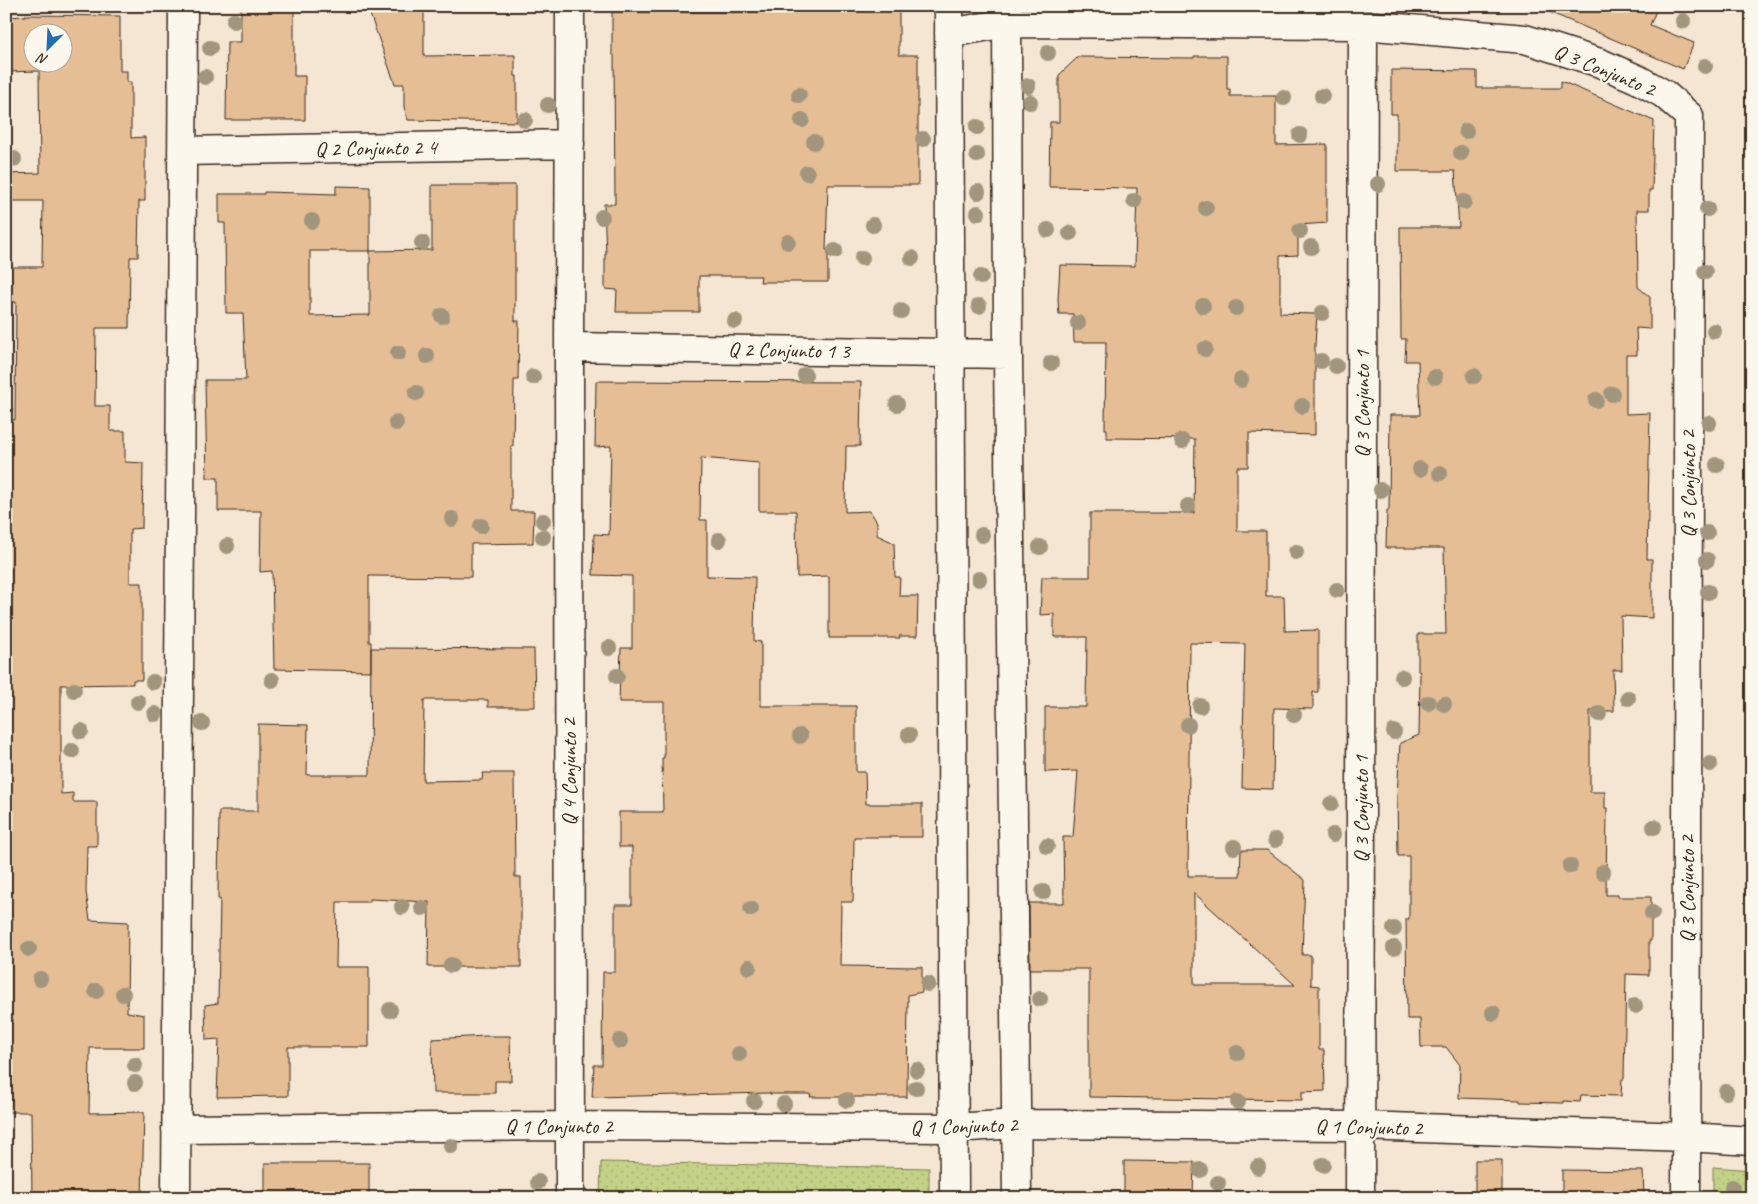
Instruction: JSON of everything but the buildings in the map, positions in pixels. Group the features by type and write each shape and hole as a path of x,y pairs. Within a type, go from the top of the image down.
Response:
{"street":[{"path":"176,1198 183,6"},
{"name":"Q 4 Conjunto 2","path":"570,6 568,347 570,1198"},
{"path":"949,6 954,1198"},
{"path":"950,33 1007,14 1363,25"},
{"path":"1007,14 1008,354 1017,1198"},
{"name":"Q 3 Conjunto 1","path":"1360,1198 1363,25"},
{"name":"Q 3 Conjunto 2","path":"1363,25 1525,38 1600,63 1637,78 1664,94 1689,116 1686,1198"},
{"name":"Q 2 Conjunto 2 4","path":"182,151 570,144"},
{"name":"Q 2 Conjunto 1 3","path":"568,347 1008,354"},
{"name":"Q 1 Conjunto 2","path":"176,1129 570,1126 954,1128 1017,1124 1361,1126 1687,1137 1752,1141"}],"green space":[{"path":"601,1162 929,1168 929,1198 600,1198"},
{"path":"1713,1167 1752,1170 1752,1198 1713,1198"}]}
